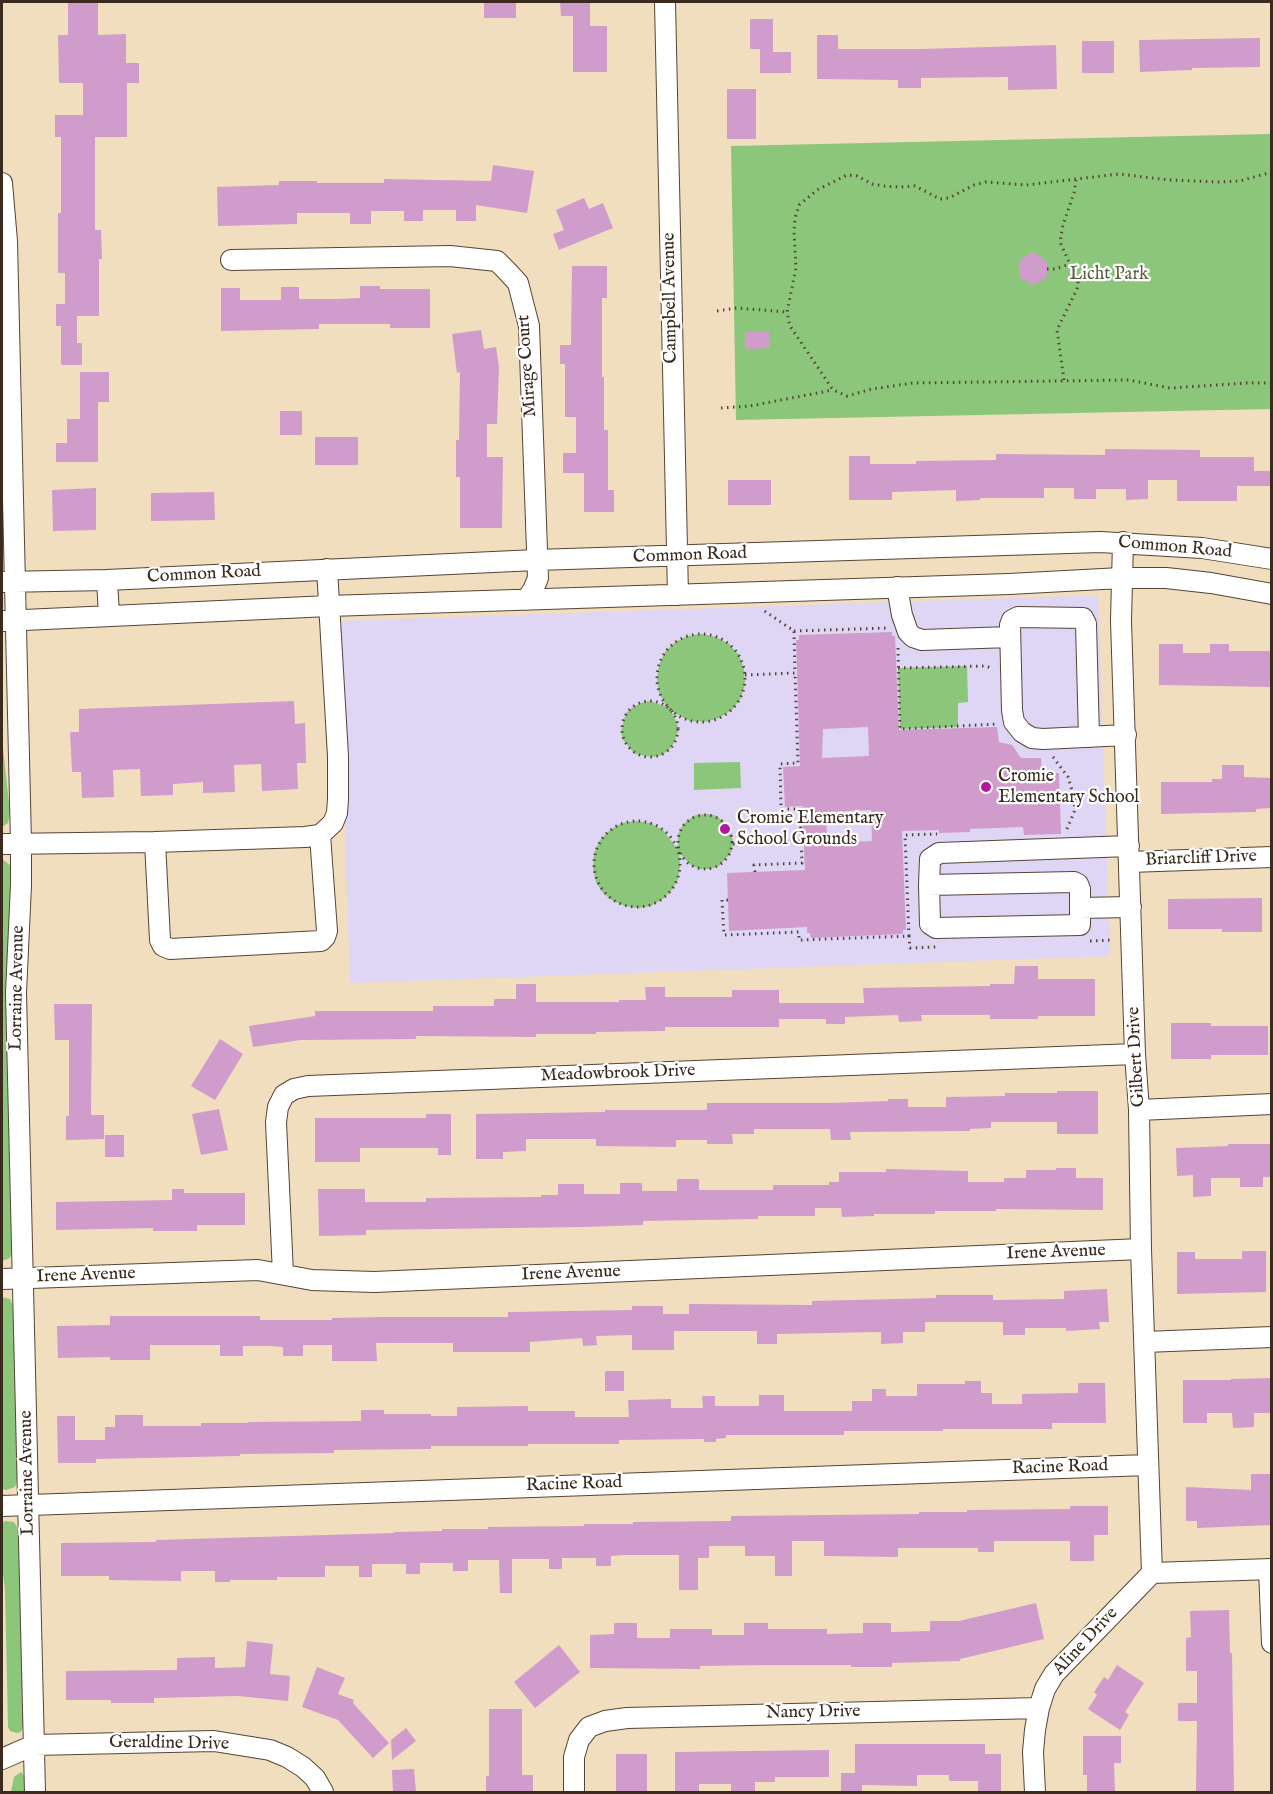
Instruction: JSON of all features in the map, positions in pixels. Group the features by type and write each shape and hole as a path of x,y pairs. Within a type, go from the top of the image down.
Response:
{"street":[{"name":"Campbell Avenue","path":"665,2 678,595"},
{"name":"Lorraine Avenue","path":"2,183 11,843 21,885 16,993 35,1792"},
{"name":"Mirage Court","path":"231,260 450,255 497,261 518,283 529,326 538,578 526,600"},
{"name":"Common Road","path":"8,582 107,580 537,560 1123,542 1203,548 1272,560"},
{"name":"Gilbert Drive","path":"1123,542 1121,578 1152,1573"},
{"path":"11,843 155,842 320,835 333,823 338,800 338,756 327,569"},
{"name":"Common Road","path":"9,621 329,606 1121,578 1166,578 1272,594"},
{"path":"107,580 109,615"},
{"path":"897,587 902,615 908,632 913,637 922,640 1010,637"},
{"path":"1089,737 1086,624 1083,618 1018,617 1012,620 1010,637 1014,722 1022,732 1032,738 1089,737 1126,735"},
{"path":"155,842 160,939 163,946 170,949 321,941 326,937 327,931 320,835"},
{"name":"Briarcliff Drive","path":"1080,908 1080,924 936,928 931,926 929,921 930,860 939,853 1272,857"},
{"path":"929,885 1074,882 1079,886 1080,908 1131,907"},
{"name":"Meadowbrook Drive","path":"283,1274 276,1122 278,1107 284,1095 294,1089 308,1086 1136,1054"},
{"path":"1139,1110 1272,1104"},
{"name":"Irene Avenue","path":"2,1279 258,1270 312,1280 374,1282 1141,1249"},
{"path":"1144,1342 1272,1337"},
{"name":"Racine Road","path":"2,1506 1147,1465"},
{"path":"1152,1573 1270,1569 1272,1643"},
{"name":"Aline Drive","path":"1035,1792 1033,1752 1039,1708 1045,1689 1054,1674 1152,1573"},
{"name":"Nancy Drive","path":"574,1792 574,1757 579,1740 589,1726 604,1721 627,1718 1039,1708"},
{"name":"Geraldine Drive","path":"2,1759 34,1745 214,1741 270,1750 303,1767 315,1778 322,1792"}],"path":[{"path":"832,390 790,326 787,312 796,268 794,232 799,205 817,190 838,178 847,175 857,176 872,184 883,186 915,186 940,199 949,198 974,185 986,183 1026,185 1119,174 1216,183 1240,181 1272,172"},
{"path":"1064,380 1057,330 1077,290 1077,282 1060,242 1076,180"},
{"path":"1047,269 1070,264"},
{"path":"717,311 737,308 787,312"},
{"path":"721,408 750,406 832,390 847,396 872,388 913,383 1130,380 1170,388 1247,382 1272,383"},
{"path":"759,607 794,631 897,628"},
{"path":"755,872 754,865 802,863 800,809 782,809 780,764 798,764 794,631"},
{"path":"745,675 739,655 729,644 716,637 688,636 675,642 665,652 659,665 657,679 659,693 667,708 674,715 677,723 675,741 662,755 644,757 635,754 623,740 621,731 626,713 633,707 650,701 659,703 667,708 690,721 705,722 720,718 732,710 741,698 745,675"},
{"path":"897,638 900,729 997,724"},
{"path":"745,675 795,674"},
{"path":"733,844 726,860 710,869 692,866 679,852 673,840 663,830 650,823 636,821 622,823 600,840 594,854 593,868 596,882 613,901 625,906 638,908 651,906 663,899 675,885 680,866 679,852 678,835 682,826 696,815 714,815 722,820 729,826 733,844"},
{"path":"733,844 801,840"},
{"path":"728,900 722,900 724,935 799,932 799,940 909,936 910,948 945,947"},
{"path":"1088,941 1112,940"}],"shaded area":[{"name":"Cromie Elementary School Grounds","path":"1098,595 1110,956 350,983 338,621"}],"green space":[{"name":"Licht Park","path":"1271,134 1271,409 736,420 731,146"},
{"path":"702,634 716,637 729,644 739,655 744,669 745,684 741,698 732,710 719,718 705,722 690,721 671,711 677,723 678,732 670,749 662,755 653,757 635,754 623,740 621,731 626,713 641,703 650,701 667,707 659,693 657,679 659,665 665,652 675,642 688,636"},
{"path":"967,666 968,702 958,703 958,727 900,729 898,668"},
{"path":"2,739 10,812 8,823 2,827"},
{"path":"740,762 741,788 694,790 694,763"},
{"path":"696,815 714,815 722,820 729,826 732,835 731,853 719,866 701,869 692,866 679,853 678,879 663,899 651,906 638,908 625,906 613,901 603,893 596,882 593,868 594,853 600,840 610,830 622,823 636,821 650,823 663,830 678,850 678,835 682,826"},
{"path":"2,859 10,865 12,871 7,966 13,1250 10,1258 2,1261"},
{"path":"2,1297 10,1299 14,1307 18,1478 15,1487 6,1490 2,1489"},
{"path":"14,1522 19,1530 24,1725 21,1732 17,1733 10,1731 8,1727 5,1590 2,1565 2,1523"},
{"path":"21,1772 25,1777 26,1792 11,1792 14,1777"}],"building":[{"path":"68,2 98,2 98,35 126,34 126,63 139,63 139,83 127,83 127,137 95,137 95,230 101,230 102,259 99,259 99,316 77,316 77,343 82,343 82,365 61,365 61,326 56,326 56,304 65,304 65,273 58,273 61,137 55,137 55,115 83,115 83,83 59,83 58,35 68,35"},
{"path":"484,2 516,2 516,18 484,18"},
{"path":"560,2 590,2 590,26 607,26 607,72 573,72 573,16 561,16"},
{"path":"750,19 773,19 773,52 791,52 791,73 760,73 760,49 750,49"},
{"path":"817,35 838,35 838,49 1056,45 1057,89 1008,90 1008,77 921,78 921,88 898,88 898,80 817,79"},
{"path":"1260,38 1260,67 1192,68 1192,70 1140,72 1139,40"},
{"path":"1082,41 1114,41 1114,73 1082,73"},
{"path":"727,89 756,89 756,139 727,139"},
{"path":"493,165 534,171 527,213 476,205 476,221 456,221 456,210 423,210 423,221 404,221 404,211 371,211 371,224 350,224 350,213 297,213 297,224 218,226 217,187 279,185 279,181 384,183 384,179 491,181"},
{"path":"584,198 589,209 603,203 613,228 559,250 553,234 564,230 556,210"},
{"path":"1033,252 1047,261 1047,277 1033,285 1019,277 1019,260"},
{"path":"572,266 607,266 607,298 602,298 602,377 604,377 604,430 608,430 608,490 614,490 614,512 584,512 584,473 563,473 563,453 576,453 576,417 565,417 565,364 560,364 560,345 571,345"},
{"path":"360,286 380,286 380,289 430,289 430,328 390,328 390,324 319,324 319,329 221,331 221,288 240,288 240,300 281,300 281,287 299,287 299,299 338,299 360,298"},
{"path":"481,330 484,349 496,347 499,367 497,424 487,424 487,457 503,457 502,528 460,528 460,477 456,477 456,440 459,440 460,372 457,373 452,334"},
{"path":"769,331 770,348 745,349 745,332"},
{"path":"80,372 109,372 109,402 98,402 98,462 56,462 56,443 67,443 67,419 80,419"},
{"path":"280,411 302,411 302,435 280,435"},
{"path":"315,437 358,437 358,465 315,465"},
{"path":"1105,449 1200,450 1200,457 1254,457 1254,471 1272,471 1272,486 1237,486 1237,501 1177,501 1177,480 1148,480 1148,499 1126,500 1126,489 1096,489 1096,499 1074,499 1074,488 1044,488 1044,498 980,498 980,500 956,501 956,490 892,492 892,500 849,500 849,456 870,456 870,464 916,464 916,461 996,460 996,454 1105,455"},
{"path":"728,480 771,480 771,505 728,505"},
{"path":"96,488 96,530 53,531 52,490"},
{"path":"214,492 215,520 151,521 151,493"},
{"name":"Cromie Elementary School","path":"892,632 892,636 895,636 899,730 997,727 999,742 1012,745 1021,758 1041,758 1042,773 1059,773 1061,834 1024,835 1023,827 970,829 970,832 902,831 906,930 903,930 903,934 811,938 810,933 807,933 807,927 729,931 727,873 805,870 802,806 785,807 783,767 800,766 796,640 799,640 799,635","holes":["868,727 869,756 822,758 823,729","871,810 872,841 827,843 826,812"]},
{"path":"1159,644 1183,644 1183,653 1210,653 1210,644 1229,644 1229,651 1272,651 1272,687 1159,685"},
{"path":"294,701 295,724 305,723 306,763 297,763 298,789 262,791 261,764 234,765 235,792 203,793 203,782 173,784 173,795 141,796 140,769 113,770 114,797 82,798 81,772 72,772 70,732 79,732 79,709"},
{"path":"1222,765 1244,765 1244,777 1272,778 1272,808 1256,809 1256,812 1161,814 1161,782 1212,782 1212,779 1222,779"},
{"path":"1262,898 1262,932 1168,929 1168,899"},
{"path":"1015,966 1038,966 1038,979 1095,979 1095,1016 990,1019 990,1015 921,1015 922,1021 899,1022 898,1015 845,1017 845,1024 826,1024 826,1019 779,1019 779,1027 665,1027 665,1031 536,1034 536,1037 416,1036 416,1039 301,1040 253,1047 249,1026 315,1016 315,1011 433,1011 433,1006 494,1006 494,999 516,999 516,984 536,984 536,1002 646,1000 645,987 665,987 665,997 732,997 732,990 779,990 779,1003 864,1003 863,988 1014,984"},
{"path":"54,1004 92,1004 91,1115 104,1115 104,1139 66,1140 66,1116 69,1116 69,1040 55,1040"},
{"path":"1171,1023 1268,1026 1268,1055 1211,1055 1211,1059 1171,1059"},
{"path":"220,1039 243,1054 215,1100 191,1086"},
{"path":"1057,1091 1098,1091 1098,1134 1057,1134 1057,1122 991,1122 991,1128 970,1129 970,1131 850,1132 851,1140 831,1140 830,1129 754,1129 754,1134 732,1134 733,1144 707,1144 707,1140 676,1140 676,1147 596,1146 596,1139 526,1139 526,1151 503,1152 503,1159 476,1159 476,1114 707,1110 707,1103 830,1103 888,1101 888,1099 908,1099 908,1107 946,1107 946,1097 1005,1096 1005,1093 1057,1093"},
{"path":"219,1109 228,1150 201,1155 192,1114"},
{"path":"426,1114 451,1114 451,1155 438,1155 438,1148 360,1148 360,1162 315,1162 315,1118 426,1118"},
{"path":"105,1135 124,1135 124,1157 105,1157"},
{"path":"1228,1144 1271,1144 1271,1177 1263,1177 1263,1187 1240,1187 1240,1178 1211,1178 1211,1196 1193,1197 1193,1175 1177,1176 1176,1148 1228,1146"},
{"path":"1056,1168 1076,1168 1076,1178 1103,1178 1103,1210 996,1209 996,1211 935,1211 935,1214 874,1214 874,1216 842,1217 841,1208 815,1208 815,1216 643,1221 643,1225 584,1227 366,1230 366,1235 319,1236 318,1189 365,1189 365,1202 426,1202 426,1198 558,1195 558,1184 584,1184 584,1194 620,1194 620,1183 642,1183 642,1191 677,1191 677,1179 699,1179 699,1190 773,1190 773,1185 829,1185 829,1182 839,1182 839,1172 886,1172 886,1169 968,1171 968,1182 1004,1182 1004,1178 1026,1178 1026,1170 1056,1170"},
{"path":"172,1189 184,1189 184,1193 245,1193 245,1225 197,1225 197,1231 153,1231 153,1228 56,1230 56,1202 172,1200"},
{"path":"1242,1251 1266,1251 1266,1292 1177,1294 1177,1252 1195,1252 1195,1259 1242,1259"},
{"path":"1107,1289 1109,1322 1099,1322 1100,1329 1066,1331 1066,1328 1025,1328 1025,1335 1003,1335 1003,1322 925,1322 925,1332 903,1332 903,1343 881,1344 881,1332 777,1334 777,1344 757,1344 757,1331 674,1331 674,1350 632,1350 632,1335 596,1336 597,1345 583,1346 582,1338 530,1342 530,1352 453,1352 453,1343 376,1343 377,1361 332,1361 332,1345 303,1345 303,1356 283,1356 283,1347 270,1346 243,1346 243,1356 220,1356 220,1345 150,1345 150,1360 110,1360 110,1357 58,1358 57,1326 110,1325 110,1316 260,1316 260,1320 508,1317 508,1312 632,1310 632,1306 663,1306 663,1314 689,1314 689,1304 812,1305 812,1301 936,1298 936,1295 993,1295 993,1300 1064,1299 1064,1291"},
{"path":"605,1371 624,1371 624,1391 605,1391"},
{"path":"1272,1378 1272,1413 1254,1413 1254,1427 1233,1428 1232,1413 1207,1413 1207,1423 1183,1423 1183,1380"},
{"path":"965,1381 981,1381 981,1393 992,1393 992,1404 1022,1404 1022,1394 1078,1393 1078,1383 1105,1383 1106,1423 1052,1423 1052,1429 844,1431 844,1435 726,1435 726,1438 716,1439 716,1442 704,1442 704,1439 619,1440 619,1444 431,1446 431,1449 334,1450 334,1453 96,1459 96,1463 58,1463 57,1416 75,1416 75,1440 105,1440 105,1427 115,1427 115,1415 143,1415 143,1426 361,1421 361,1410 384,1410 384,1414 457,1416 457,1407 528,1406 528,1411 575,1411 575,1417 629,1417 628,1400 671,1399 671,1408 703,1408 702,1396 715,1396 715,1406 759,1406 759,1395 784,1395 784,1411 852,1411 852,1401 872,1401 872,1389 886,1389 886,1396 917,1396 917,1384 965,1384"},
{"path":"1251,1474 1272,1474 1272,1525 1197,1528 1197,1521 1186,1521 1186,1487 1251,1490"},
{"path":"1070,1506 1108,1506 1108,1535 1094,1535 1094,1561 1070,1561 1070,1541 994,1541 994,1552 978,1552 978,1548 898,1548 898,1557 824,1556 824,1541 792,1541 792,1576 775,1576 775,1556 745,1556 745,1546 709,1546 709,1558 698,1558 698,1590 679,1590 679,1555 611,1556 611,1566 596,1566 596,1558 562,1558 562,1569 549,1569 549,1559 512,1559 512,1593 500,1593 499,1560 468,1560 468,1571 453,1571 453,1563 420,1563 420,1574 406,1574 406,1564 372,1564 372,1577 359,1577 359,1566 325,1566 325,1577 277,1577 277,1580 230,1580 230,1582 215,1582 215,1571 181,1571 181,1581 109,1580 109,1576 61,1576 61,1543 156,1542 156,1540 488,1529 488,1527 633,1524 633,1522 731,1521 731,1516 919,1514 919,1512 967,1512 967,1510 1070,1509"},
{"path":"1036,1603 1044,1639 960,1659 960,1661 892,1663 892,1667 768,1665 700,1666 700,1669 590,1668 590,1635 614,1634 614,1623 637,1623 637,1638 670,1638 670,1629 712,1629 712,1635 744,1635 744,1623 768,1623 768,1629 827,1629 827,1634 863,1633 863,1623 891,1623 891,1632 930,1631 930,1621 959,1621"},
{"path":"1229,1610 1230,1653 1232,1653 1234,1792 1196,1792 1197,1721 1178,1721 1178,1703 1197,1703 1197,1671 1186,1671 1186,1638 1191,1637 1190,1611"},
{"path":"247,1641 273,1644 270,1674 290,1676 288,1701 238,1696 154,1698 154,1703 66,1700 66,1671 177,1670 177,1658 215,1657 215,1668 245,1667"},
{"path":"559,1645 580,1672 535,1708 514,1682"},
{"path":"1117,1665 1144,1683 1125,1712 1129,1715 1120,1730 1088,1709 1097,1695 1094,1692 1104,1677 1108,1680"},
{"path":"317,1667 345,1678 338,1694 354,1700 353,1703 389,1743 373,1758 338,1720 302,1707"},
{"path":"489,1709 522,1709 522,1775 533,1775 533,1792 486,1792 486,1776 489,1776"},
{"path":"406,1728 416,1741 392,1760 391,1740"},
{"path":"1083,1736 1121,1736 1121,1763 1114,1763 1115,1792 1087,1792 1087,1775 1083,1775"},
{"path":"855,1744 985,1744 985,1754 1001,1754 1001,1792 978,1792 978,1781 949,1781 949,1775 917,1775 917,1786 862,1785 862,1792 841,1792 841,1773 855,1773"},
{"path":"829,1750 829,1777 775,1777 775,1782 755,1782 755,1792 731,1792 731,1784 699,1784 699,1792 675,1792 675,1752"},
{"path":"616,1754 647,1754 647,1792 616,1792"},
{"path":"414,1769 416,1792 393,1792 392,1770"}],"place":[{"name":"Cromie Elementary School","path":"986,787"},
{"name":"Cromie Elementary School Grounds","path":"725,829"}]}
